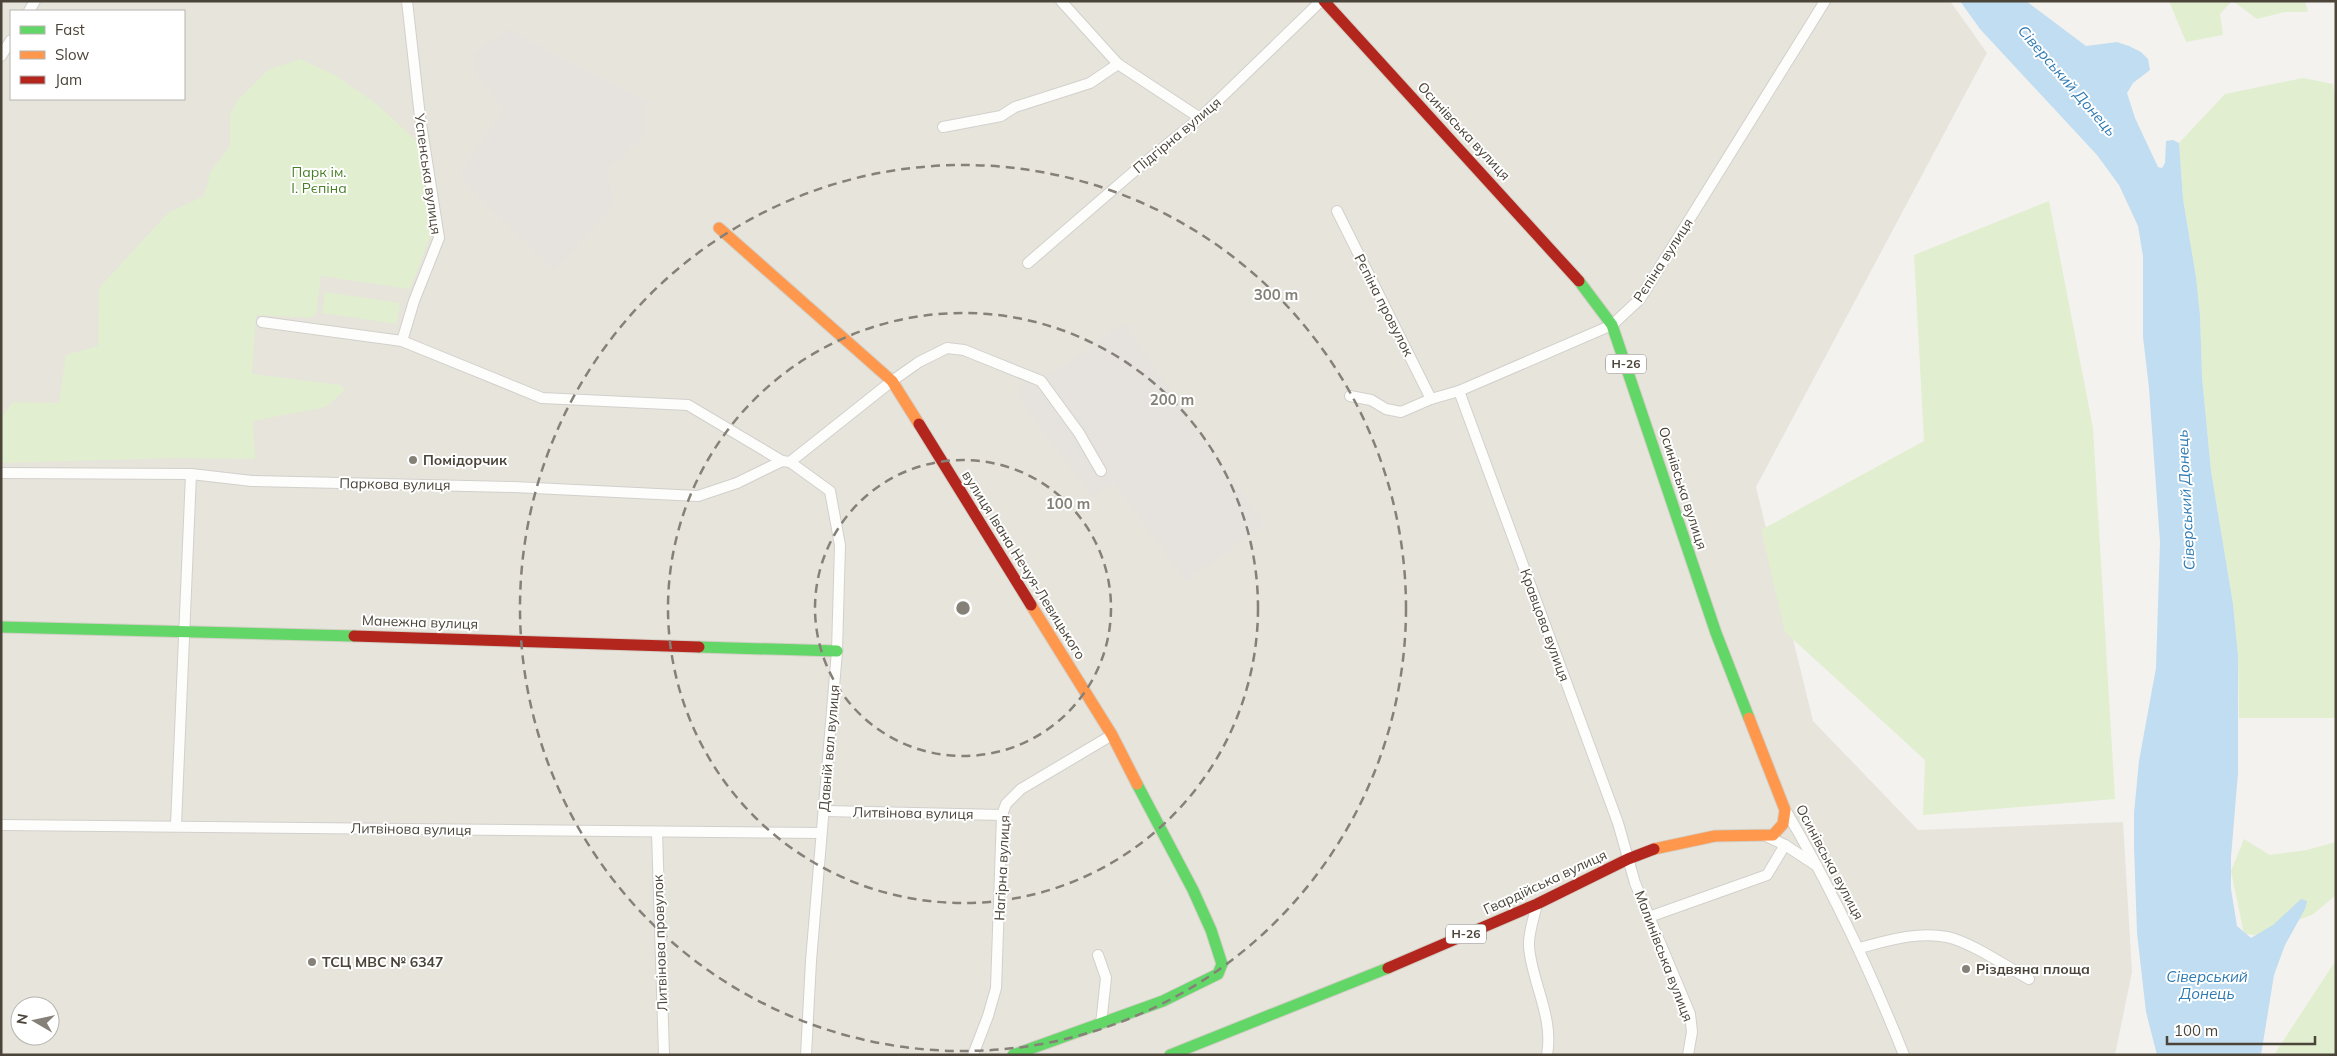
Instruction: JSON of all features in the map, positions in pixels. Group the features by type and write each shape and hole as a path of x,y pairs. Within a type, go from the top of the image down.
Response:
{"street":[{"name":"Успенська вулиця","path":"402,341 414,301 440,238 420,117 407,1"},
{"path":"1061,1 1118,64 1200,118"},
{"name":"Підгірна вулиця","path":"1028,263 1087,211 1200,118 1323,1"},
{"name":"Осинівська вулиця","path":"1323,1 1537,233 1589,292 1612,325 1716,633 1785,810 1820,868 1859,948 1904,1055"},
{"name":"Рєпіна вулиця","path":"1350,396 1371,400 1396,413 1432,399 1459,392 1612,325 1640,299 1825,1"},
{"path":"1,56 10,42"},
{"path":"943,127 1001,116 1015,107 1090,83 1118,64"},
{"name":"Рєпіна провулок","path":"1337,211 1432,399"},
{"name":"вулиця Івана Нечуя-Левицького","path":"719,228 892,381 1112,735 1188,881 1211,930 1222,964 1218,974 1163,1002 1101,1024"},
{"name":"Давній вал вулиця","path":"262,322 402,341 542,398 688,406 786,461 830,491 840,545 837,651 825,812 821,833 806,1055"},
{"name":"Паркова вулиця","path":"1,473 191,474 252,481 514,487 698,496 737,483 786,461 919,362 947,348 964,350 1040,381 1078,433 1101,471"},
{"name":"Кравцова вулиця","path":"1459,392 1618,823 1628,859"},
{"path":"176,825 191,474"},
{"name":"Манежна вулиця","path":"1,627 183,630 837,651"},
{"name":"Нагірна вулиця","path":"974,1055 996,988 1002,815 1006,804 1021,789 1112,735"},
{"path":"1766,836 1780,831 1784,825 1785,810"},
{"name":"Литвінова вулиця","path":"825,812 1002,815"},
{"name":"Литвінова вулиця","path":"1,825 176,825 821,833"},
{"name":"Литвінова провулок","path":"657,832 664,1055"},
{"name":"Гвардійська вулиця","path":"1170,1055 1370,976 1537,904 1628,859 1660,847 1715,836 1766,836"},
{"path":"1766,836 1785,845 1820,868"},
{"path":"1649,917 1767,875 1785,845"},
{"name":"Малинівська вулиця","path":"1628,859 1649,917 1690,1014 1692,1032 1688,1055"},
{"path":"1537,904 1528,944 1546,1017 1548,1033 1547,1055"},
{"path":"1859,948 1903,937 1947,937 1962,942 2030,979"},
{"path":"1013,1055 1101,1024 1106,978 1098,955"}],"shaded area":[{"path":"1,1 1950,1 1987,53 1756,487 1813,721 1918,830 2123,822 2132,972 2115,1055 1,1055"},
{"path":"507,29 647,103 647,133 607,171 614,205 554,270 469,187 461,172 504,110 474,71 474,54"},
{"path":"1124,324 1264,524 1186,581 1114,483 1092,497 1019,397 1028,369 1051,375"}],"green space":[{"path":"2169,1 2232,1 2220,14 2223,35 2186,42"},
{"path":"2233,1 2305,1 2308,12 2285,12 2257,19"},
{"name":"Парк ім. І. Рєпіна","path":"300,59 335,75 379,106 426,150 430,237 410,289 321,276 316,314 310,318 256,315 252,374 340,385 345,390 326,407 253,421 255,459 177,458 1,463 1,418 13,402 59,403 66,355 98,346 99,288 168,213 204,196 211,171 230,146 230,115 237,101 268,70"},
{"path":"2303,78 2333,84 2336,103 2336,718 2239,718 2238,655 2233,604 2211,471 2202,377 2200,315 2196,277 2183,199 2179,143 2225,94"},
{"path":"2049,201 2093,428 2115,799 1923,815 1925,760 1785,632 1761,530 1924,441 1914,255"},
{"path":"325,292 400,303 397,324 322,313"},
{"path":"2244,839 2270,855 2307,850 2336,842 2336,895 2312,915 2257,935 2244,934 2231,871"},
{"path":"2336,960 2336,1055 2274,1055"}],"water":[{"name":"Сіверський Донець","path":"1960,1 2026,1 2086,46 2117,42 2141,52 2148,59 2150,70 2133,83 2127,93 2135,118 2158,167 2162,168 2165,163 2166,141 2173,140 2179,143 2183,199 2196,277 2200,315 2202,377 2211,471 2233,604 2238,655 2238,773 2231,857 2231,889 2237,926 2251,938 2273,925 2301,899 2307,901 2305,909 2285,945 2274,975 2261,1055 2157,1055 2146,1012 2137,933 2134,813 2139,761 2156,668 2160,542 2149,388 2143,337 2143,256 2138,226 2119,185 2097,155 1980,29"}],"traffic: fast":[{"path":"1579,281 1612,325 1716,633 1749,718"},
{"path":"1,627 354,636"},
{"path":"699,647 837,651"},
{"path":"1013,1055 1163,1001 1218,974 1222,964 1211,930 1193,890 1137,784"},
{"path":"1170,1055 1388,968"}],"traffic: slow":[{"path":"719,228 892,381 919,424"},
{"path":"1031,605 1112,735 1137,784"},
{"path":"1654,849 1715,836 1773,835 1783,824 1785,810 1749,718"}],"traffic: jam":[{"path":"1324,1 1579,281"},
{"path":"919,424 1031,605"},
{"path":"354,636 699,647"},
{"path":"1388,968 1537,904 1628,859 1654,849"}],"place":[{"name":"Помідорчик","path":"413,460"},
{"name":"ТСЦ МВС № 6347","path":"312,962"},
{"name":"Різдвяна площа","path":"1966,969"}]}
